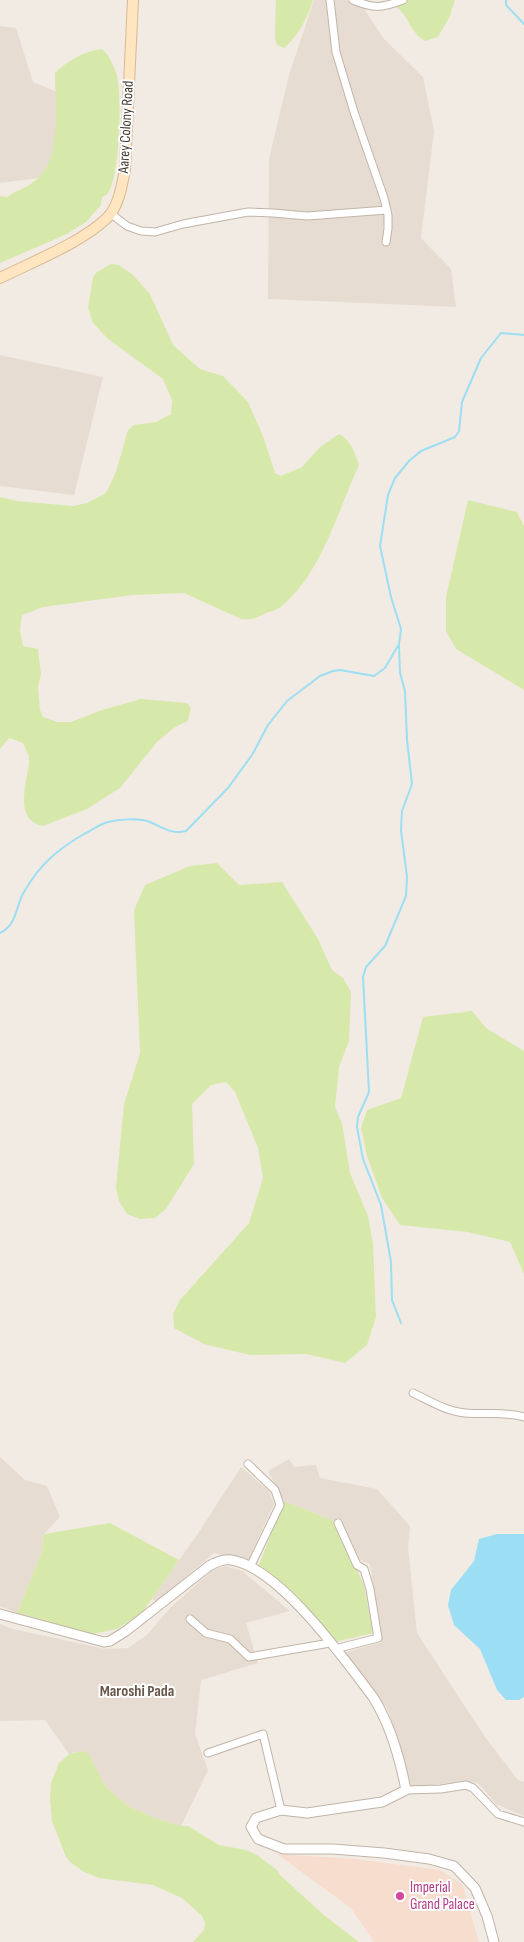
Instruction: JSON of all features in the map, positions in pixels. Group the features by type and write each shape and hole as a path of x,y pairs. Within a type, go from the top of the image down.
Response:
{"main road":[{"name":"Aarey Colony Road","path":"0,278 72,243 108,218 121,193 125,169 133,0"}],"street":[{"path":"330,0 336,52 387,210 388,229 386,242"},
{"path":"353,0 370,8 390,5 403,0"},
{"path":"110,213 127,226 141,231 156,232 183,224 248,212 273,212 307,216 387,210"},
{"path":"414,1393 435,1404 464,1413 502,1412 524,1417"},
{"path":"248,1464 275,1490 280,1505 250,1567"},
{"path":"190,1619 206,1633 230,1639 249,1657 378,1638 370,1589 364,1569 357,1565 338,1523"},
{"path":"0,1614 104,1642 126,1631 218,1561 230,1560 250,1567 263,1574 281,1590 333,1646 373,1697 382,1711 402,1771 406,1790"},
{"path":"208,1754 263,1734 281,1810"},
{"path":"494,1942 487,1916 475,1888 454,1866 429,1859 384,1853 333,1849 284,1849 258,1839 251,1827 256,1818 281,1810 307,1813 382,1802 406,1790 466,1786 472,1788 498,1814 524,1822"}],"shaded area":[{"path":"314,0 358,0 384,39 423,77 434,131 421,238 451,269 456,307 268,299 269,159 289,75"},
{"path":"0,26 16,28 33,82 72,98 76,173 0,183"},
{"path":"0,355 103,377 74,495 0,486"},
{"path":"0,1457 25,1480 47,1486 60,1517 44,1534 42,1552 17,1613 0,1606"},
{"path":"289,1459 294,1467 316,1465 320,1478 377,1489 410,1526 408,1548 417,1633 485,1737 518,1780 524,1782 524,1816 496,1804 478,1783 463,1781 411,1786 388,1710 343,1653 382,1642 370,1564 358,1559 341,1520 334,1521 284,1501 268,1471"},
{"path":"241,1467 269,1491 274,1504 248,1561 214,1553 156,1602 152,1598 197,1535"},
{"path":"225,1566 242,1571 290,1611 246,1623 258,1663 201,1680 195,1734 208,1770 181,1826 152,1817 128,1806 106,1787 89,1754 76,1752 69,1754 45,1720 0,1721 0,1624 13,1629 105,1649 128,1648 147,1635 170,1608 213,1570"},
{"name":"Imperial Grand Palace","path":"277,1854 355,1859 440,1870 462,1884 479,1942 374,1942 351,1908"}],"green space":[{"path":"276,0 313,0 302,26 284,48 277,45 275,37"},
{"path":"389,0 455,0 449,18 438,37 425,41 415,33 402,13"},
{"path":"102,49 113,65 119,86 119,136 115,170 108,193 102,197 101,205 86,222 67,234 0,263 0,196 8,197 30,185 45,170 50,160 56,123 55,73 76,57"},
{"path":"111,264 119,265 132,274 150,294 173,345 200,369 223,376 248,402 263,436 275,473 281,476 302,467 320,447 339,434 350,443 359,465 319,558 297,591 275,610 254,618 241,619 184,593 133,595 43,607 22,615 20,630 23,646 38,649 41,674 38,687 40,710 43,717 57,722 71,722 102,710 141,699 187,703 191,708 188,721 175,727 157,742 120,788 87,809 43,826 28,817 25,809 24,791 29,757 23,743 9,738 0,749 0,497 17,501 73,506 87,503 106,493 116,472 128,430 134,425 156,422 171,414 172,400 163,379 108,339 93,323 88,308 93,277 97,272"},
{"path":"468,500 517,512 524,526 524,690 456,649 446,631 446,597"},
{"path":"217,863 239,885 282,882 318,939 332,970 343,978 351,992 349,1041 339,1067 335,1107 342,1123 350,1173 368,1216 373,1244 376,1317 367,1345 345,1363 306,1354 250,1355 204,1344 174,1328 173,1314 180,1300 249,1223 263,1178 258,1148 235,1092 226,1082 211,1085 192,1104 194,1164 166,1209 155,1218 140,1219 127,1214 119,1201 116,1187 124,1104 140,1053 134,910 145,885 190,866"},
{"path":"472,1011 486,1028 524,1051 524,1274 510,1242 468,1232 400,1225 382,1198 367,1156 361,1128 367,1110 401,1098 423,1017"},
{"path":"284,1501 334,1521 364,1585 373,1633 335,1642 293,1593 258,1567"},
{"path":"110,1523 179,1560 142,1613 117,1629 93,1634 17,1613 42,1552 44,1534"},
{"path":"83,1751 89,1754 106,1787 128,1806 152,1817 181,1826 188,1826 219,1845 246,1850 257,1855 277,1870 280,1875 325,1916 359,1942 193,1942 204,1930 205,1923 202,1916 182,1898 153,1885 99,1878 84,1872 66,1857 52,1821 50,1799 51,1783 59,1763 69,1754"}],"water":[{"path":"497,1534 524,1534 524,1697 519,1700 506,1700 497,1690 480,1649 454,1625 448,1605 451,1590 474,1561 479,1539"}],"waterway":[{"path":"506,0 506,5 524,24"},
{"path":"0,933 10,925 21,898 36,874 50,858 66,846 102,824 118,820 140,820 176,832 186,831 228,788 252,755 268,725 287,701 320,676 333,671 340,670 374,676 385,668 399,644 401,629 391,597 380,546 388,495 395,478 409,461 421,451 455,437 459,431 462,402 481,358 501,333 524,335"},
{"path":"399,646 400,673 405,691 407,740 412,784 402,811 401,830 407,877 406,896 385,946 366,967 363,977 369,1092 358,1117 357,1127 363,1159 381,1205 391,1262 392,1300 401,1323"}],"place":[{"name":"Imperial Grand Palace","path":"400,1896"}],"district":[{"name":"Maroshi Pada","path":"137,1691"}]}
